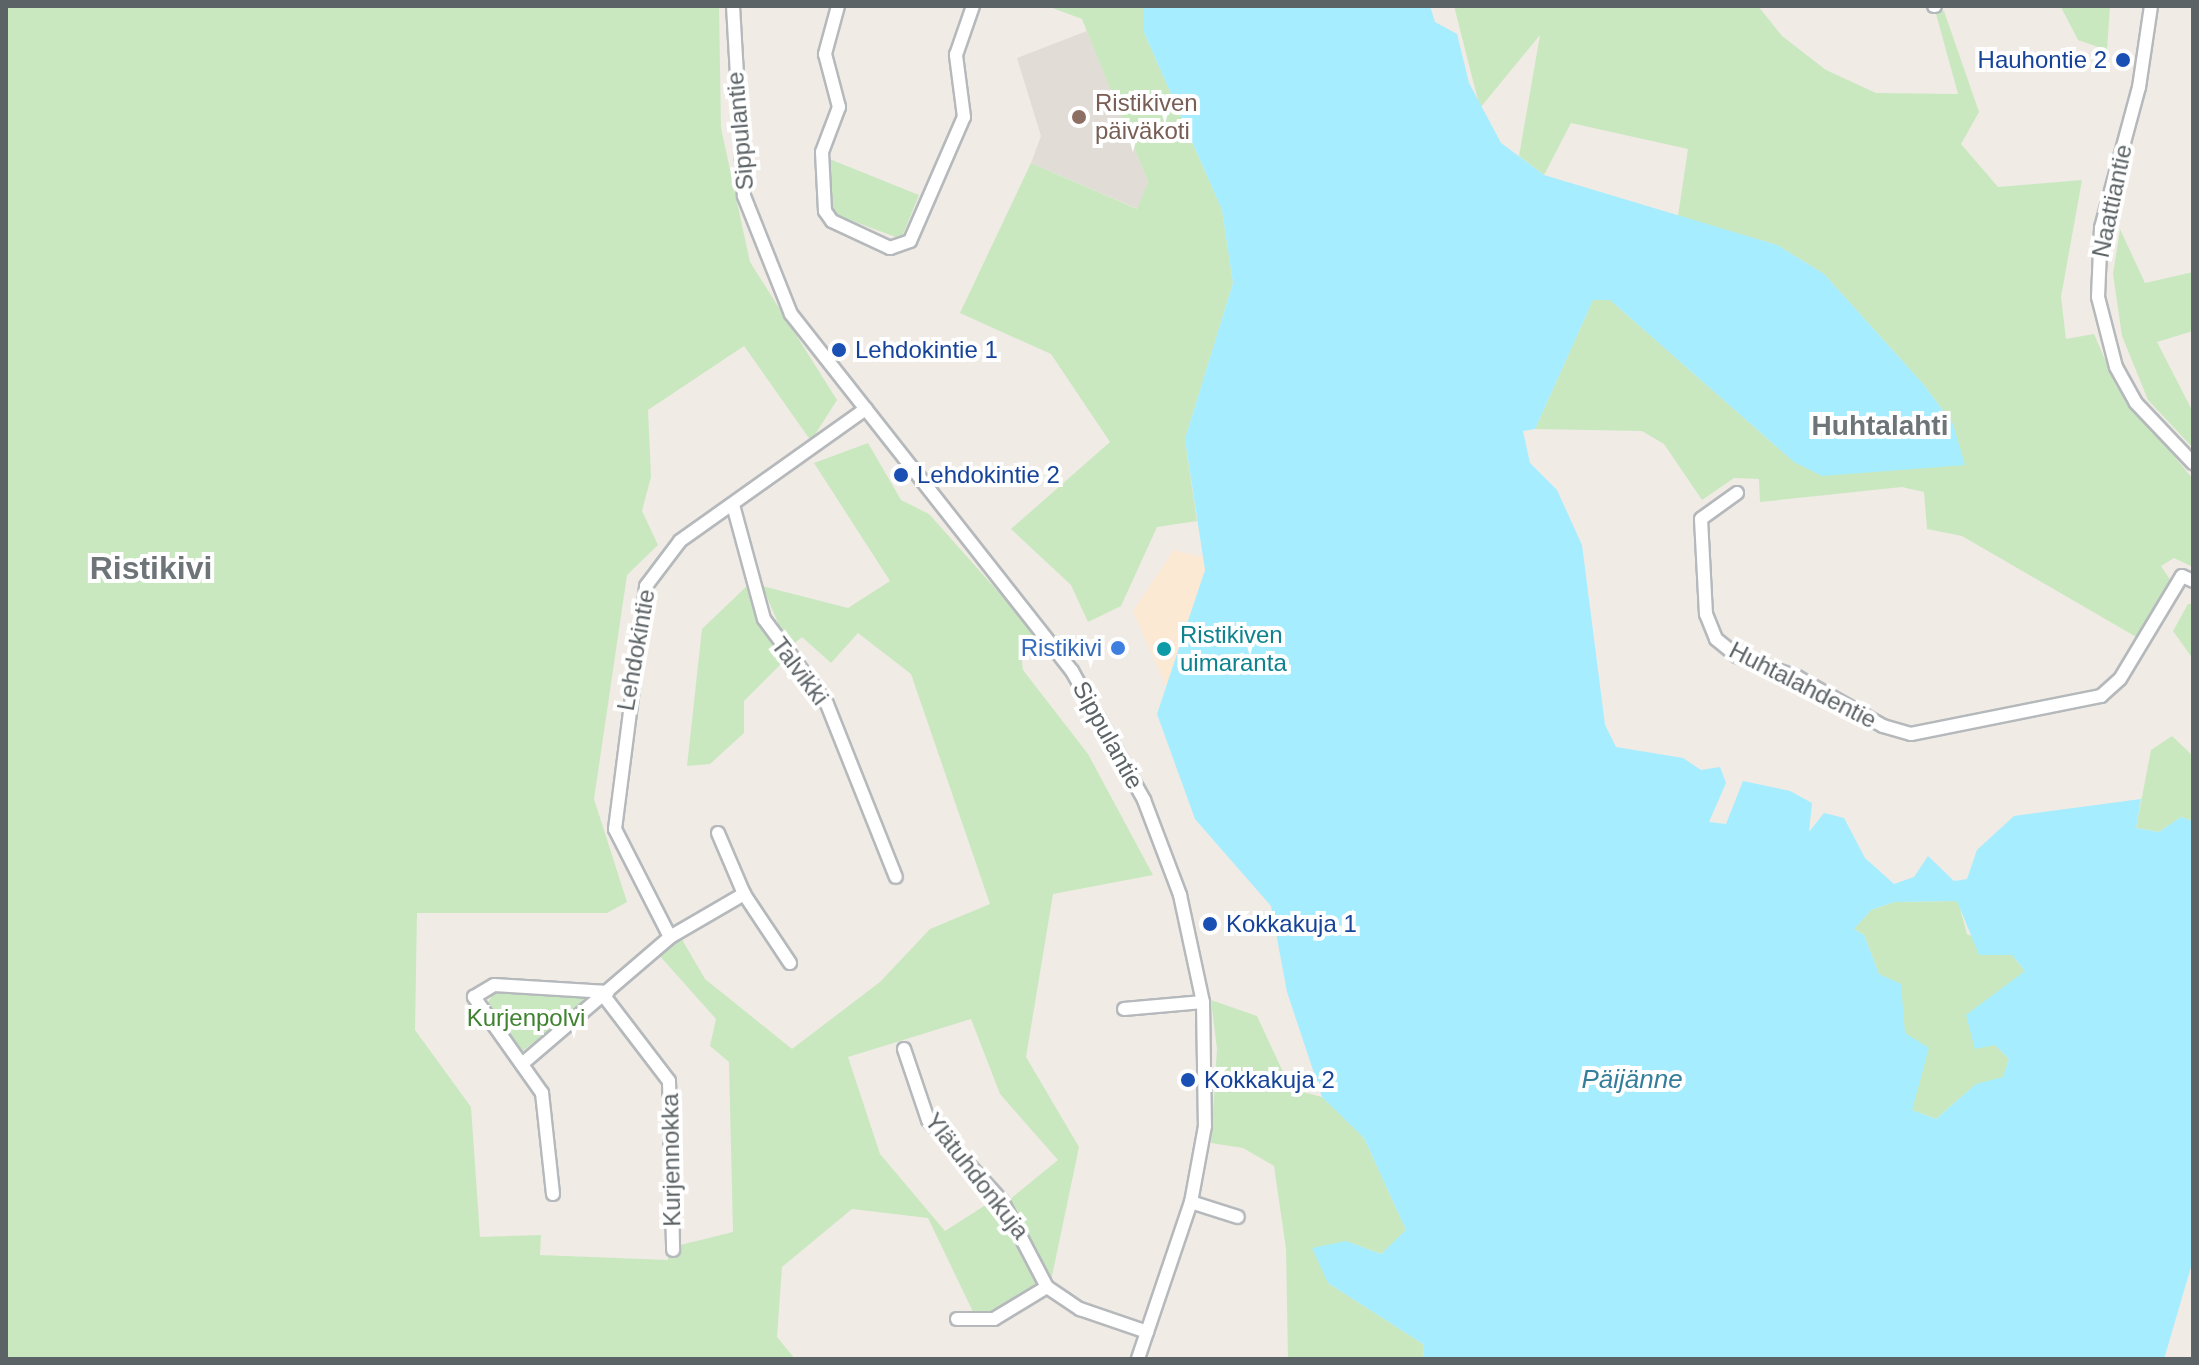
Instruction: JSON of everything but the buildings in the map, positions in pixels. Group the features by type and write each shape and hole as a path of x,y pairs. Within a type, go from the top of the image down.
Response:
{"street":[{"name":"Sippulantie","path":"733,6 735,139 752,226 791,314 1020,598 1109,732 1171,867 1203,1002 1207,1104 1191,1202 1138,1359"},
{"path":"838,6 825,54 839,107 822,152 825,211 890,248 910,241 964,117 956,55 973,6"},
{"name":"Naattiantie","path":"2151,6 2139,87 2101,228 2098,297 2116,367 2136,403 2193,463"},
{"name":"Lehdokintie","path":"670,937 615,829 638,613 663,559 866,409"},
{"name":"Huhtalahdentie","path":"1737,493 1701,519 1706,614 1716,639 1737,656 1797,677 1883,726 1911,734 2101,696 2120,679 2182,576"},
{"name":"Talvikki","path":"733,505 764,619 827,704 896,877"},
{"path":"718,833 744,894 790,963"},
{"path":"522,1064 670,937 744,894"},
{"path":"553,1194 545,1105 522,1064 479,1009 478,988 606,994"},
{"name":"Kurjennokka","path":"606,994 669,1081 673,1250"},
{"path":"1124,1009 1203,1002"},
{"name":"Ylätuhdonkuja","path":"904,1049 928,1120 1002,1201 1047,1287 1080,1309 1147,1332"},
{"path":"1191,1202 1238,1217"},
{"path":"957,1319 994,1319 1047,1287"}],"shaded area":[{"name":"Ristikiven päiväkoti","path":"1087,31 1148,182 1138,209 1031,163 1041,136 1017,58"}],"green space":[{"path":"6,6 719,6 721,128 750,262 837,400 811,441 744,346 648,410 651,477 642,511 658,545 627,575 594,799 627,902 607,913 417,913 415,1030 471,1107 480,1237 541,1235 540,1255 668,1260 668,1248 733,1232 729,1062 710,1046 716,1019 658,954 680,936 705,979 792,1049 880,982 930,929 990,904 911,674 858,633 831,663 802,637 789,648 762,586 848,608 890,581 814,463 868,443 901,500 929,514 1034,632 1021,653 1023,670 1088,754 1153,875 1053,894 1026,1057 1079,1147 1051,1281 1009,1200 1058,1160 1000,1094 971,1019 848,1057 880,1154 945,1231 995,1199 1021,1240 1038,1286 1005,1308 975,1316 928,1218 852,1209 782,1267 777,1337 795,1359 6,1359"},
{"path":"1047,6 1143,6 1143,30 1222,210 1233,283 1185,439 1197,521 1157,527 1121,606 1088,622 1071,585 1011,529 1110,442 1051,354 960,313 1031,163 1137,209 1148,182 1082,19"},
{"path":"1454,6 1758,6 1782,36 1826,70 1876,93 1958,94 1935,10 1944,11 1979,112 1961,144 1998,187 2082,180 2061,297 2066,339 2094,334 2117,387 2193,479 2193,567 2174,558 2161,566 2171,581 2138,638 1962,536 1927,529 1924,492 1902,487 1760,502 1759,479 1734,478 1702,500 1664,444 1642,431 1535,429 1593,300 1610,300 1794,462 1964,465 1953,424 1924,385 1824,274 1777,245 1678,216 1688,149 1571,123 1544,175 1519,156 1540,35 1480,108"},
{"path":"2110,6 2107,50 2078,40 2061,7"},
{"path":"827,158 919,195 901,239 834,214"},
{"path":"2120,229 2145,283 2193,272 2193,331 2157,342 2193,412 2193,448 2148,400 2122,336 2113,274"},
{"path":"749,584 783,662 744,701 744,733 710,764 687,766 702,629"},
{"path":"2188,604 2193,604 2193,659 2173,631"},
{"path":"2172,736 2193,756 2193,821 2181,817 2159,832 2136,828 2151,750"},
{"path":"1958,901 1967,934 2012,955 2025,971 1987,1003 1995,1045 2009,1059 2003,1078 1976,1084 1936,1119 1912,1110 1900,984 1879,974 1864,935 1854,929 1871,910 1894,902"},
{"name":"Kurjenpolvi","path":"495,991 581,994 586,1002 521,1052 485,1007"},
{"path":"1211,1000 1257,1016 1291,1089 1322,1097 1364,1138 1406,1230 1381,1254 1346,1241 1328,1283 1423,1344 1424,1359 1288,1359 1286,1249 1274,1166 1243,1148 1211,1143 1217,1049"}],"sand":[{"name":"Ristikiven uimaranta","path":"1174,550 1205,558 1205,570 1166,686 1133,611"}],"water":[{"name":"Päijänne","path":"1143,6 1430,6 1435,22 1457,34 1469,83 1501,143 1544,175 1777,245 1824,274 1924,385 1953,424 1965,465 1822,476 1794,462 1610,300 1593,300 1535,429 1523,431 1530,463 1557,490 1582,545 1605,725 1616,747 1683,758 1701,770 1720,767 1726,783 1709,822 1726,824 1743,781 1790,791 1812,803 1809,832 1824,813 1844,818 1865,858 1894,884 1914,877 1928,856 1954,881 1967,879 1977,850 2014,816 2141,799 2136,828 2159,832 2181,817 2193,821 2193,1260 2164,1359 1424,1359 1423,1344 1328,1283 1312,1248 1346,1241 1381,1254 1406,1230 1364,1138 1322,1097 1287,992 1271,906 1195,819 1157,714 1205,570 1185,439 1233,283 1222,210 1143,30","holes":["1957,901 1979,955 2012,955 2025,971 1966,1015 1975,1049 1995,1045 2009,1059 2003,1077 1976,1084 1936,1119 1912,1110 1929,1048 1905,1033 1901,984 1879,974 1864,935 1854,929 1871,910 1894,902"]}],"place":[{"name":"Hauhontie 2","path":"2123,60"},
{"name":"Ristikiven päiväkoti","path":"1079,117"},
{"name":"Lehdokintie 1","path":"839,350"},
{"name":"Lehdokintie 2","path":"901,475"},
{"name":"Ristikivi","path":"1118,648"},
{"name":"Ristikiven uimaranta","path":"1164,649"},
{"name":"Kokkakuja 1","path":"1210,924"},
{"name":"Kokkakuja 2","path":"1188,1080"}],"district":[{"name":"Huhtalahti","path":"1880,426"},
{"name":"Ristikivi","path":"151,568"}]}
